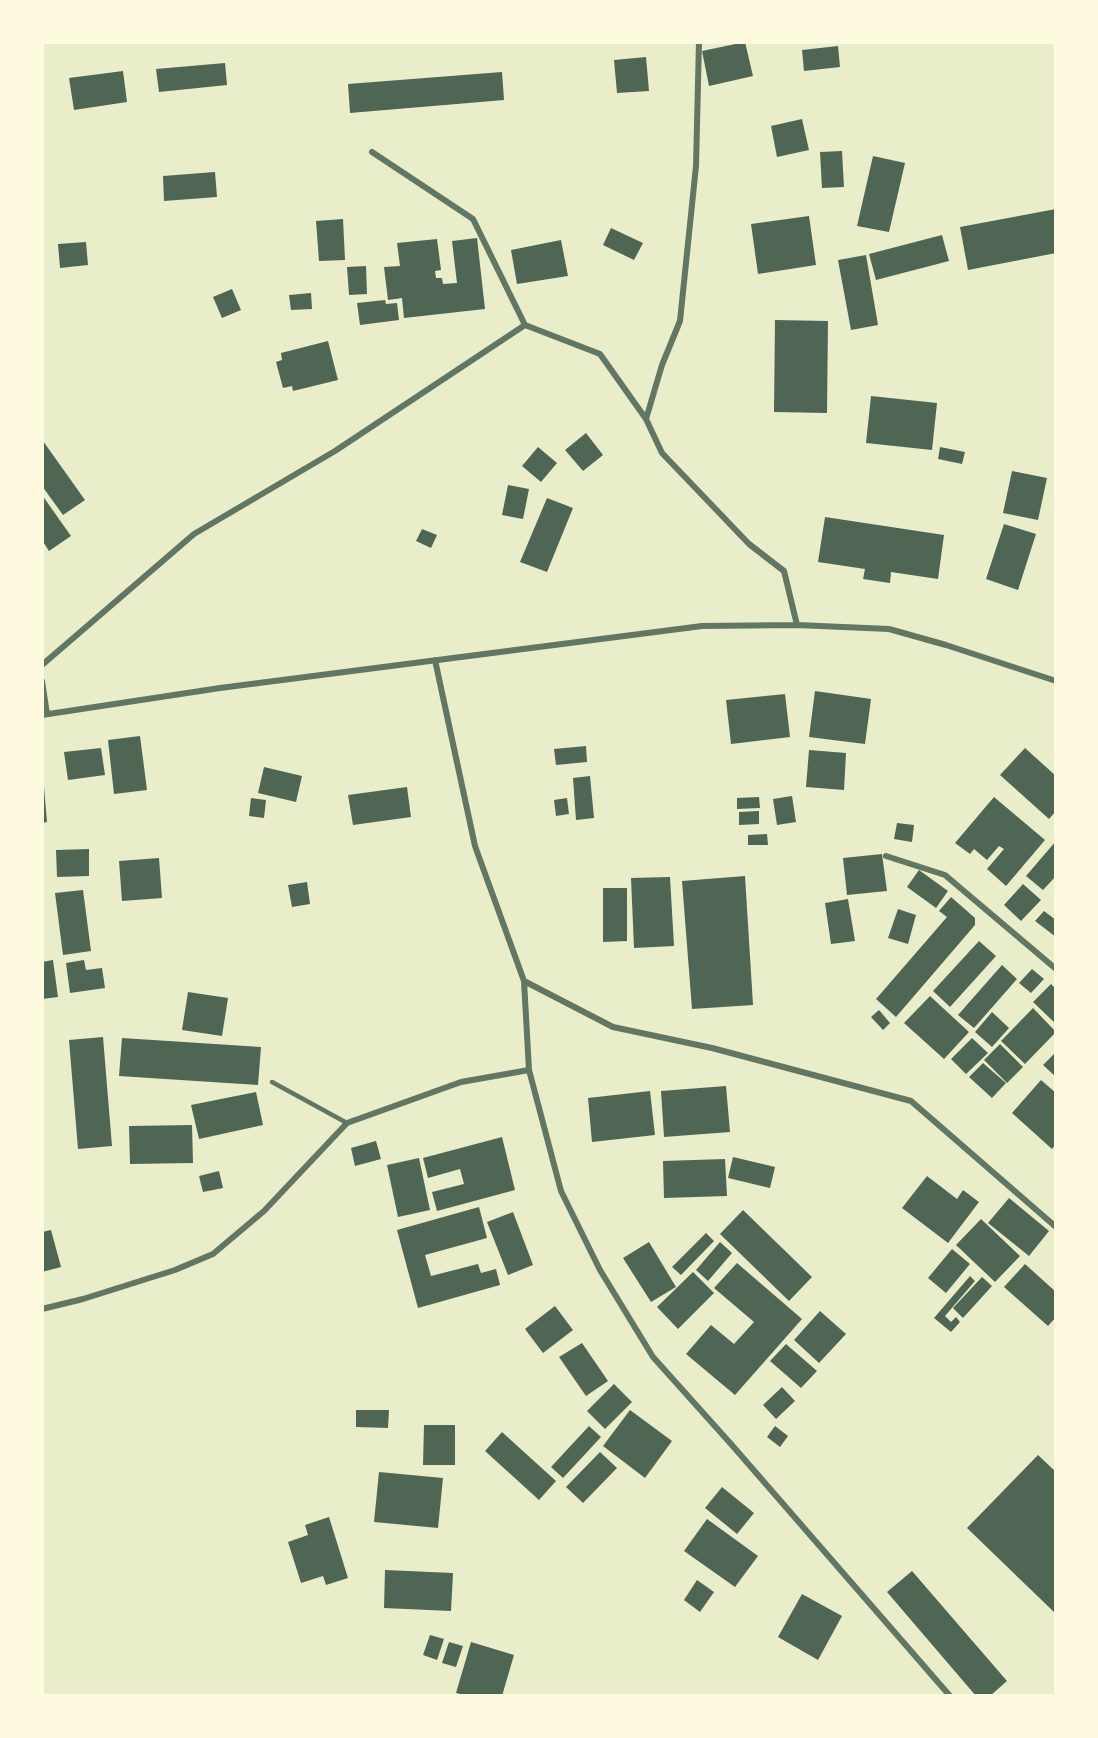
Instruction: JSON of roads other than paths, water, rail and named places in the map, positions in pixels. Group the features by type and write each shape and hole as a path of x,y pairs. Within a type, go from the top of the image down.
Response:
{"street":[{"path":"646,419 662,366 680,321 696,166 699,42"},
{"path":"372,152 473,219 525,325 600,354 646,419 662,453 749,544 784,571 796,624"},
{"path":"42,664 194,534 336,451 525,325"},
{"path":"42,681 44,714 220,688 702,626 796,624 889,629 968,651 1056,681"},
{"path":"435,660 475,846 524,981 529,1070 561,1191 600,1270 653,1357 950,1696"},
{"path":"886,855 945,875 1056,969"},
{"path":"524,981 613,1027 712,1048 911,1101 1056,1227"},
{"path":"42,1309 83,1299 175,1270 213,1254 264,1211 347,1122 461,1082 529,1070"}],"lane":[{"path":"272,1082 347,1122"}]}
